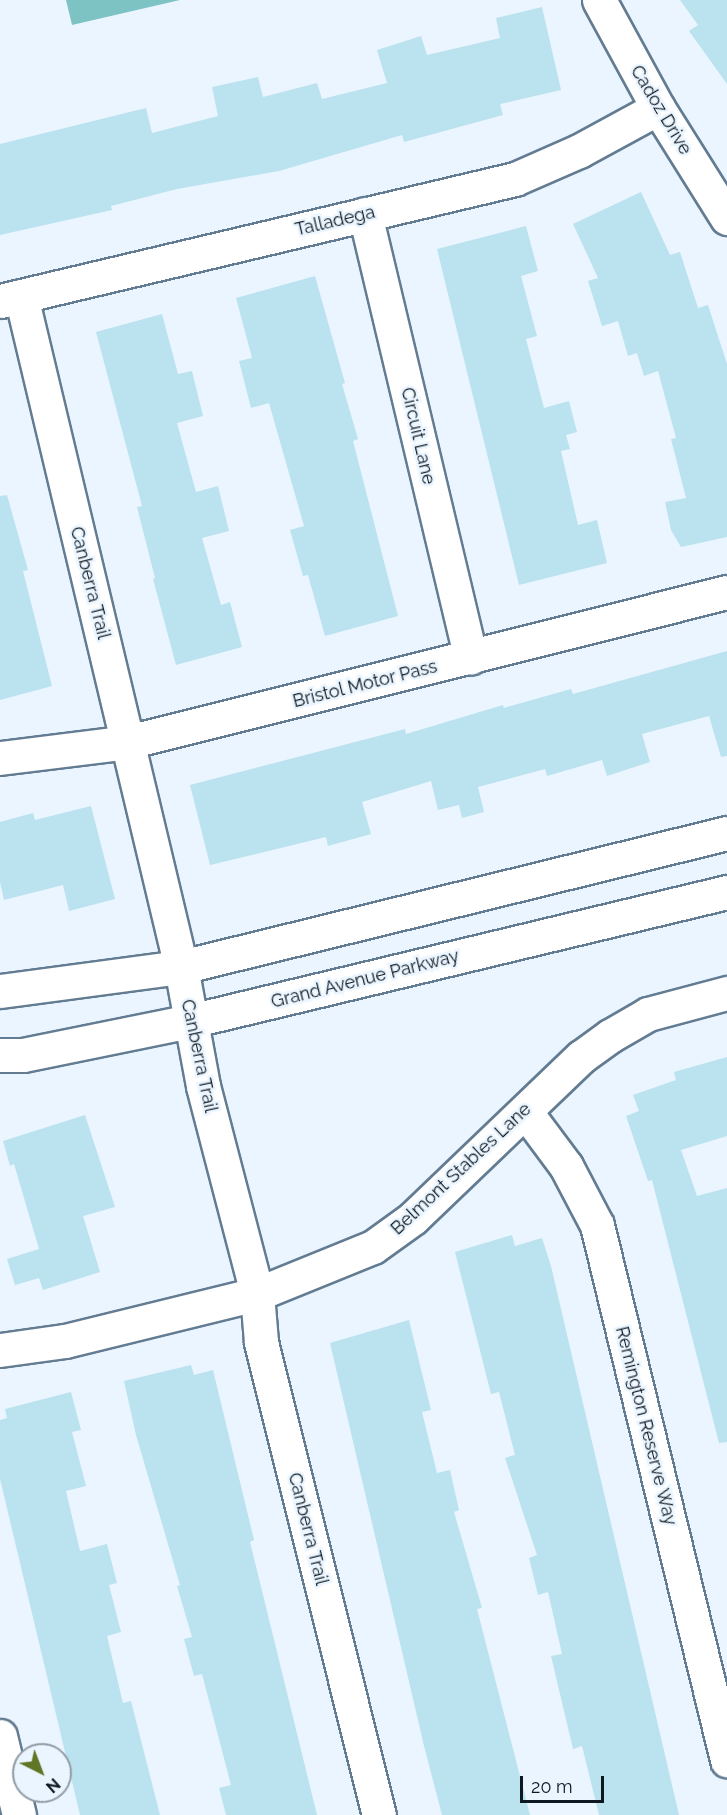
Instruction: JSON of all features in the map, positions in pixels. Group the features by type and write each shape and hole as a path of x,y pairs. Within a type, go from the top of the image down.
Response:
{"street":[{"name":"Cadoz Drive","path":"599,0 658,108 727,218"},
{"name":"Talladega","path":"10,299 515,179 579,151 658,108"},
{"name":"Circuit Lane","path":"365,214 471,658"},
{"name":"Canberra Trail","path":"10,299 128,742 182,967 190,1021 257,1294 261,1342 379,1815"},
{"name":"Bristol Motor Pass","path":"0,758 128,742 471,658 727,592"},
{"path":"0,991 182,967 727,833"},
{"name":"Grand Avenue Parkway","path":"0,1055 23,1055 190,1021 727,892"},
{"name":"Belmont Stables Lane","path":"0,1350 65,1341 257,1294 373,1247 413,1218 581,1057 648,1014 727,993"},
{"name":"Remington Reserve Way","path":"525,1111 566,1166 597,1225 727,1760"},
{"path":"0,1736 19,1815"}],"shaded area":[{"path":"66,0 180,0 72,25"}],"building":[{"path":"680,0 727,0 727,84 689,31 698,25"},
{"path":"542,7 561,90 500,104 503,115 404,142 402,135 279,171 177,189 111,206 112,210 0,235 0,144 146,108 152,133 218,116 212,87 258,77 263,97 317,83 322,99 387,83 377,50 421,36 427,55 500,38 496,18"},
{"path":"641,192 670,255 680,252 698,308 708,305 727,364 727,537 681,547 671,530 665,502 686,498 671,439 676,438 658,371 644,376 637,353 628,356 618,321 602,326 588,281 598,278 573,224"},
{"path":"526,226 538,271 521,276 537,336 526,339 544,408 569,401 577,432 566,435 570,449 561,451 578,525 597,520 607,563 519,585 437,249"},
{"path":"315,276 345,383 342,384 358,439 353,441 398,616 325,636 308,575 303,576 290,530 304,526 269,403 251,408 239,361 252,358 236,298"},
{"path":"162,314 178,374 192,371 203,416 177,423 196,492 218,486 229,531 202,538 221,605 230,602 242,647 176,665 137,507 142,506 96,332"},
{"path":"7,495 28,570 23,571 52,686 0,700 0,496"},
{"path":"727,651 727,756 721,757 709,716 642,734 650,762 607,776 602,760 547,776 545,769 478,787 484,812 462,818 459,805 438,810 431,781 362,802 371,834 328,846 326,837 210,865 190,785 405,729 406,734 503,705 504,708 571,689 573,694"},
{"path":"91,806 115,899 69,911 63,885 4,900 0,882 0,822 33,813 35,820"},
{"path":"727,1057 727,1136 681,1150 697,1196 727,1188 727,1442 719,1443 652,1180 648,1181 626,1116 639,1111 633,1095 676,1080 674,1072"},
{"path":"85,1115 115,1207 83,1216 100,1272 43,1290 39,1278 15,1285 7,1259 39,1249 14,1164 10,1166 3,1141"},
{"path":"512,1235 515,1246 542,1238 551,1266 679,1815 599,1815 582,1746 573,1749 551,1656 562,1654 548,1592 538,1595 529,1558 537,1555 505,1458 515,1455 499,1392 491,1394 455,1252"},
{"path":"409,1320 431,1410 422,1412 437,1473 450,1470 459,1510 454,1512 482,1608 477,1609 530,1815 442,1815 424,1746 330,1343"},
{"path":"191,1365 194,1375 213,1370 254,1540 250,1542 317,1815 226,1815 219,1788 231,1785 202,1674 194,1676 184,1639 192,1637 177,1586 180,1585 136,1435 124,1381"},
{"path":"71,1392 81,1430 72,1432 86,1486 66,1491 80,1551 107,1544 117,1583 109,1585 121,1632 107,1636 123,1703 131,1701 160,1815 80,1815 72,1781 72,1743 63,1743 0,1479 0,1420 7,1418 5,1409"}]}
